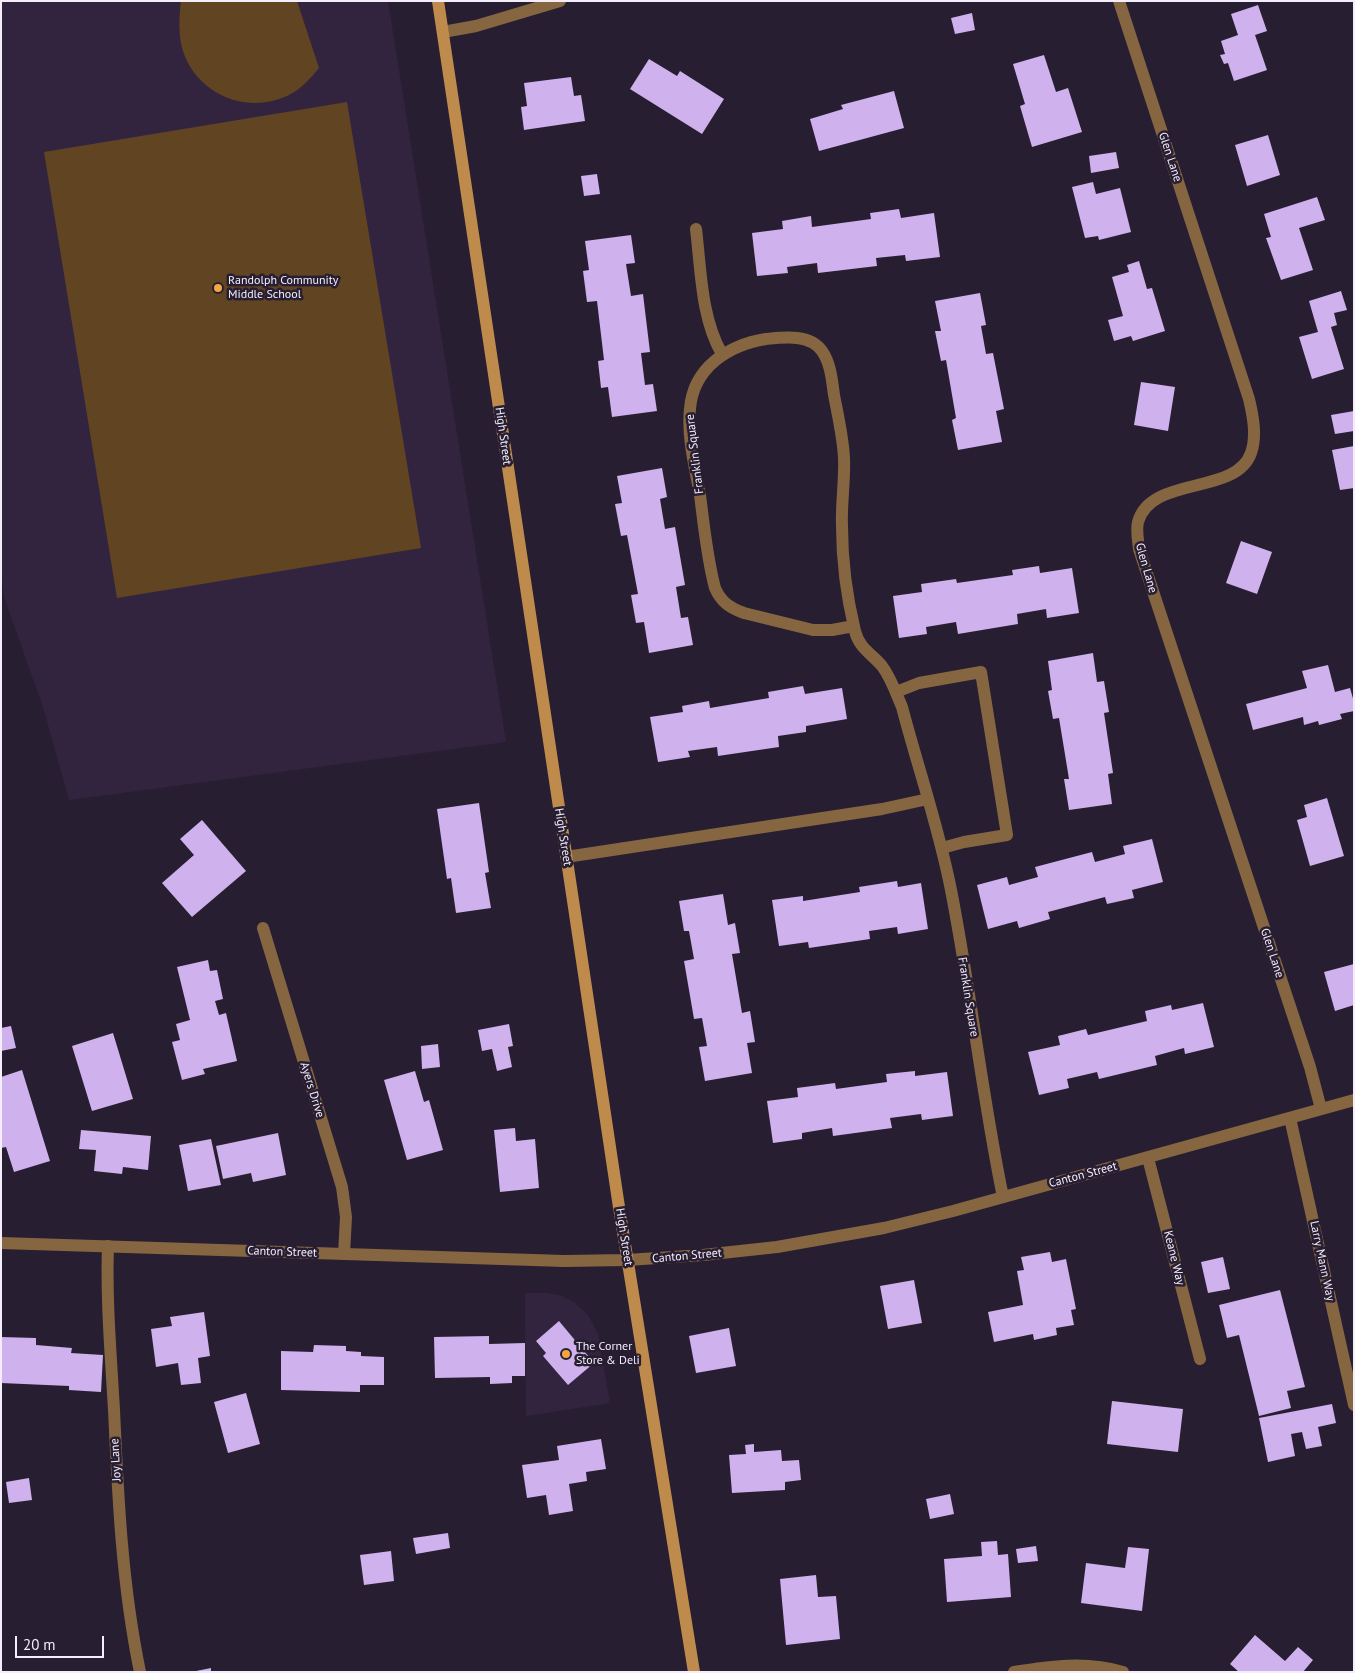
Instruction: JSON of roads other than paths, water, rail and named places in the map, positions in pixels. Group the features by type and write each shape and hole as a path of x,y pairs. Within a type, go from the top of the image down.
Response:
{"main road":[{"name":"High Street","path":"438,1 627,1260 694,1672"}],"street":[{"path":"443,32 482,24 560,1"},
{"name":"Glen Lane","path":"1119,1 1249,399 1254,429 1254,442 1250,455 1243,465 1233,473 1160,496 1150,503 1142,512 1137,524 1139,549 1310,1067 1320,1109"},
{"path":"696,229 707,318 713,337 722,354"},
{"name":"Franklin Square","path":"854,626 832,630 813,630 736,610 723,602 718,595 713,581 691,442 690,408 697,382 705,370 722,354 732,348 757,341 784,338 808,340 817,345 822,352 830,371 844,458 843,549 854,626 860,644 882,666 902,707 942,848 951,892 988,1123 1003,1197"},
{"path":"896,692 919,683 981,672 1006,835 964,842 942,848"},
{"path":"566,857 882,809 928,798"},
{"name":"Ayers Drive","path":"262,928 342,1187 345,1206 344,1254"},
{"name":"Canton Street","path":"1,1243 564,1261 627,1260 703,1255 813,1241 910,1222 1354,1100"},
{"name":"Larry Mann Way","path":"1290,1118 1354,1405"},
{"name":"Keane Way","path":"1148,1158 1200,1359"},
{"name":"Joy Lane","path":"108,1246 108,1293 118,1507 125,1587 140,1672"},
{"path":"1014,1672 1076,1665 1096,1666 1123,1672"}],"place":[{"name":"Randolph Community Middle School","path":"218,288"},
{"name":"The Corner Store & Deli","path":"566,1354"}]}
